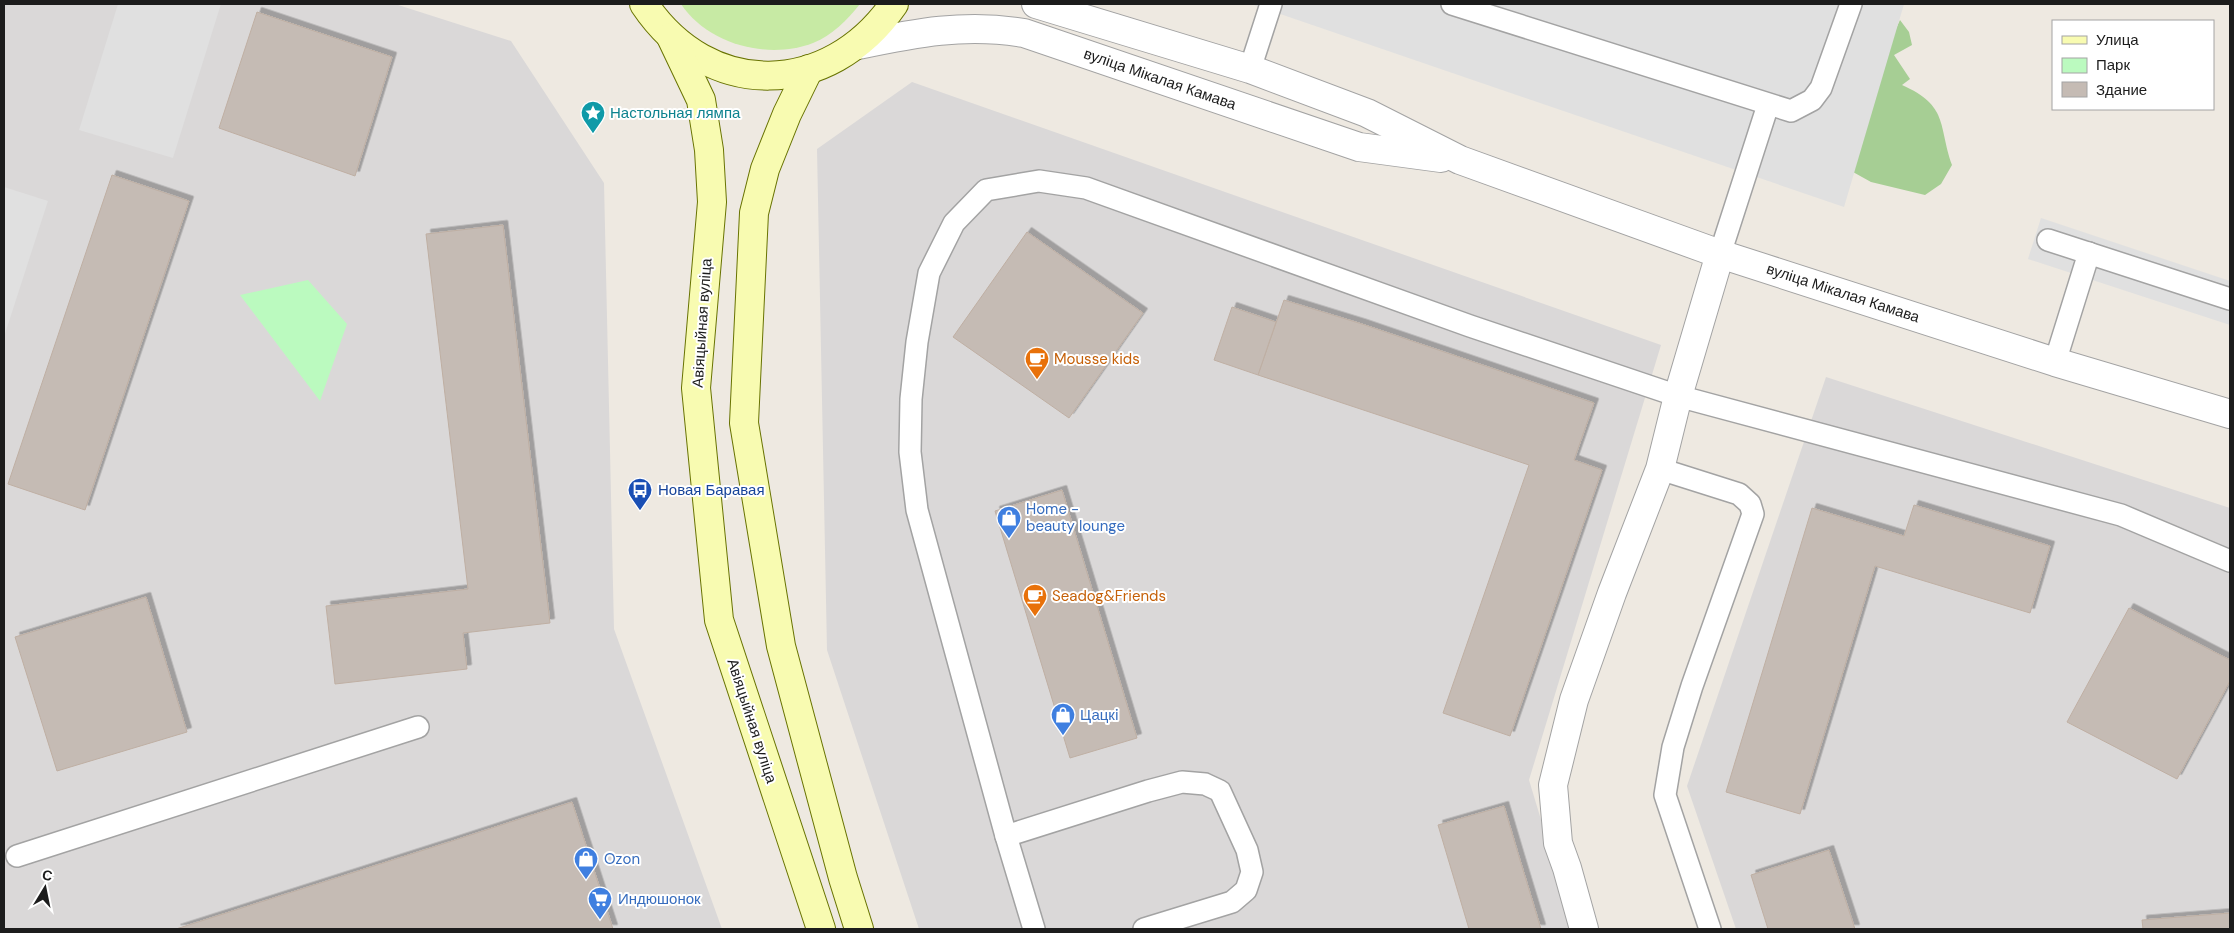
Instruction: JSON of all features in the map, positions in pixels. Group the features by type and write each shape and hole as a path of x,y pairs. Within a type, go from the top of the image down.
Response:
{"main road":[{"path":"644,4 671,37 698,56 734,71 772,75 809,69 826,64 858,45 872,33 894,4"},
{"name":"Авіяцыйная вуліца","path":"671,37 701,100 709,150 712,202 696,388 718,620 821,929"},
{"path":"809,69 787,114 765,169 754,213 744,422 781,646 843,878 859,929"}],"street":[{"name":"вуліца Мікалая Камава","path":"1036,4 1250,69 1367,113 1460,160 1720,254 2055,362 2230,414"},
{"name":"вуліца Мікалая Камава","path":"858,45 920,32 960,28 995,28 1024,33 1359,148 1460,160"},
{"path":"1584,929 1558,843 1553,784 1574,700 1612,593 1660,469 1678,396 1720,254"}],"lane":[{"path":"1250,69 1271,4"},
{"path":"1452,4 1791,111 1812,100 1821,88 1851,4"},
{"path":"1720,254 1768,105"},
{"path":"1034,929 1006,836 917,510 910,452 911,399 917,342 929,273 954,223 986,190 1039,181 1086,188 1470,326 1678,396 2121,515 2230,561"},
{"path":"2048,240 2230,299"},
{"path":"2055,362 2089,253"},
{"path":"1660,469 1739,494 1750,504 1753,514 1692,686 1673,747 1665,795 1710,929"},
{"path":"17,856 418,726"},
{"path":"1006,836 1182,782 1205,784 1220,791 1247,850 1252,872 1246,890 1232,902 1144,929"}],"shaded area":[{"path":"4,4 395,4 511,41 604,183 614,629 722,929 4,929"},
{"path":"118,4 221,4 173,158 79,130"},
{"path":"1251,4 1904,4 1844,207"},
{"path":"912,82 1661,345 1529,780 1574,929 919,929 827,650 817,149"},
{"path":"4,187 48,201 4,337"},
{"path":"2041,218 2230,281 2230,325 2028,259"},
{"path":"1826,377 2230,508 2230,929 1736,929 1687,786"}],"green space":[{"path":"681,4 860,4 839,26 820,40 796,48 778,50 759,49 723,39 707,30"},
{"path":"1900,20 1909,32 1912,45 1894,55 1910,79 1902,85 1928,101 1935,109 1952,165 1941,184 1925,195 1871,182 1835,162"},
{"path":"308,280 347,324 320,401 240,295"}],"building":[{"path":"257,12 392,57 355,176 219,128"},
{"path":"112,175 189,201 85,510 8,484"},
{"path":"503,225 550,623 463,633 467,669 335,684 326,606 468,589 426,234"},
{"path":"1027,232 1143,313 1069,418 953,337"},
{"path":"1284,300 1362,324 1594,403 1574,460 1602,470 1510,736 1443,713 1529,465 1258,375"},
{"path":"1232,307 1276,322 1258,375 1214,360"},
{"path":"1062,490 1137,738 1070,758 995,511"},
{"path":"1914,505 2050,546 2030,613 1875,566 1800,814 1726,792 1812,508 1904,536"},
{"path":"146,597 187,732 57,771 15,637"},
{"path":"2129,608 2230,660 2230,681 2177,779 2067,722"},
{"path":"572,802 613,929 176,929 449,842"},
{"path":"1504,806 1541,929 1469,929 1438,825"},
{"path":"1829,850 1855,929 1768,929 1751,875"},
{"path":"2230,913 2230,929 2143,929 2142,920"}],"place":[{"name":"Настольная лямпа","path":"593,134"},
{"name":"Mousse kids","path":"1037,380"},
{"name":"Новая Баравая","path":"640,511"},
{"name":"Home - beauty lounge","path":"1009,539"},
{"name":"Seadog&Friends","path":"1035,617"},
{"name":"Цацкi","path":"1063,736"},
{"name":"Ozon","path":"586,880"},
{"name":"Индюшонок","path":"600,920"}]}
